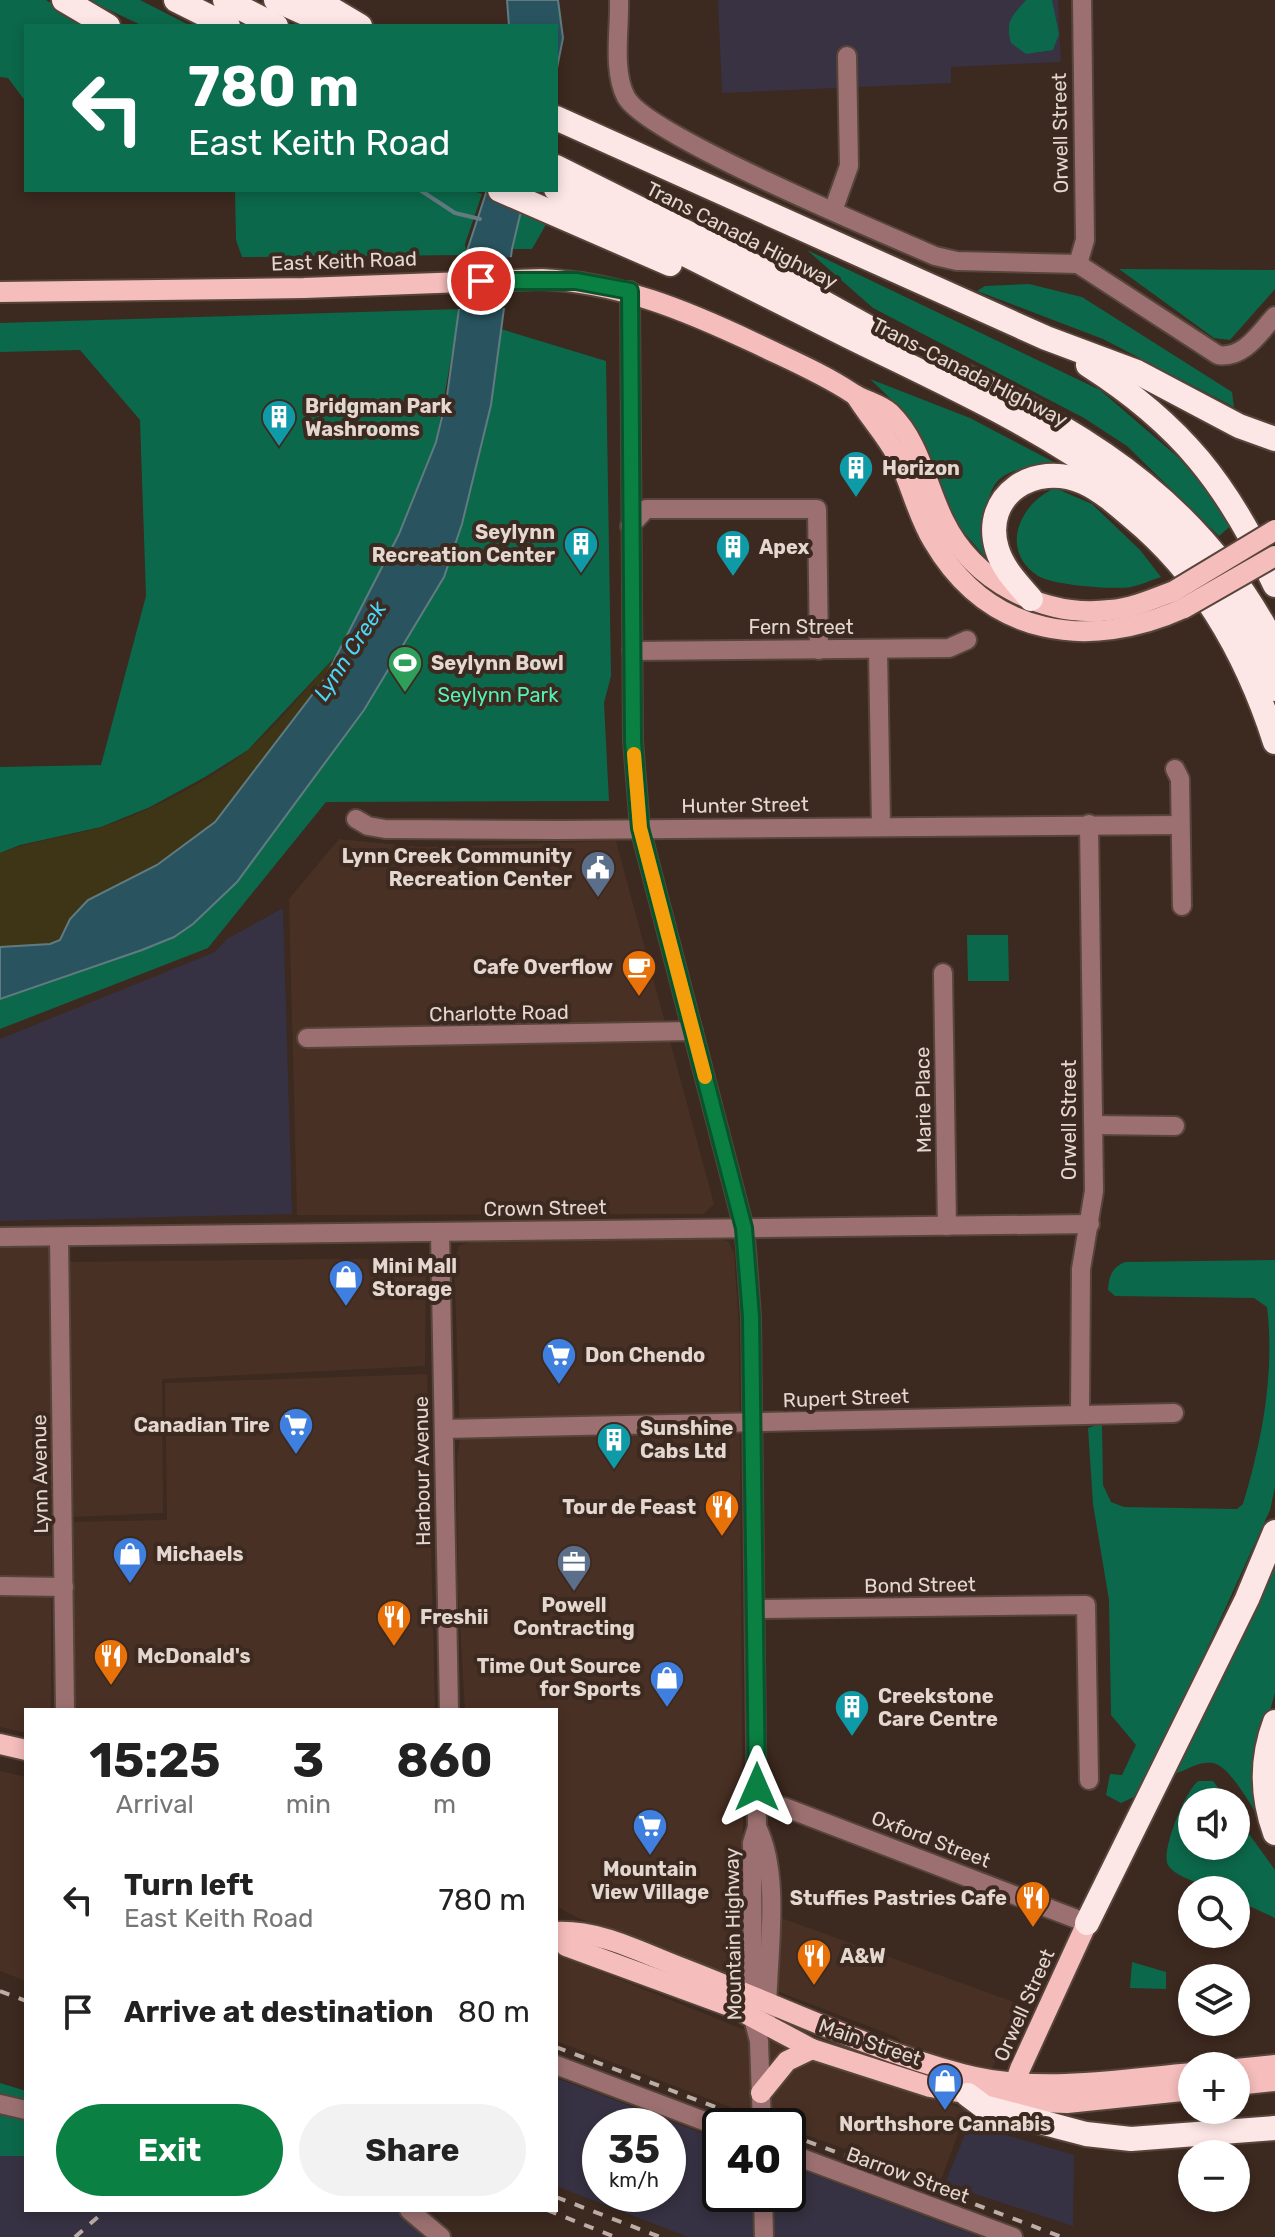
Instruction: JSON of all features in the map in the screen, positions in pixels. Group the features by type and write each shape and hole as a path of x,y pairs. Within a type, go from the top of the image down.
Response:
{"highway":[{"path":"64,0 105,24"},
{"path":"176,0 224,24"},
{"path":"225,0 272,24"},
{"path":"276,0 330,24"},
{"path":"316,0 357,24"},
{"path":"558,119 1046,338 1137,372 1239,426 1275,439"},
{"name":"Trans-Canada Highway","path":"561,181 868,346 1044,435 1135,496 1188,547 1230,600 1275,689"},
{"name":"Trans Canada Highway","path":"561,181 790,284 906,348"},
{"path":"504,192 868,346"},
{"path":"1046,338 1131,392 1176,430 1236,513 1275,585"},
{"name":"Trans-Canada Highway","path":"906,348 1052,420 1146,483 1224,564 1275,646"},
{"path":"1031,599 1001,560 994,533 996,512 1006,495 1026,480 1053,475 1083,482 1150,532 1204,593 1240,653 1275,742"},
{"path":"1087,1923 1247,1599 1275,1532"},
{"path":"1275,1722 1268,1745 1265,1783 1275,1833"},
{"path":"968,2095 984,2107 1110,2137 1157,2139 1275,2128"}],"main road":[{"name":"East Keith Road","path":"0,292 542,279 576,281 630,291 703,319 822,375 888,411 911,441 944,523 969,559 1001,584 1031,599 1096,611 1179,599"},
{"path":"856,396 899,459 931,539 944,559 982,597 1004,611 1044,626 1098,633 1144,625 1275,530"},
{"path":"1179,599 1275,556"},
{"path":"0,1744 24,1750"},
{"name":"Orwell Street","path":"1031,2102 1021,2095 1015,2083 1087,1923"},
{"name":"Main Street","path":"558,1933 584,1931 760,1998 849,2036 980,2079 1058,2085 1178,2074"},
{"name":"Main Street","path":"558,1936 566,1946 760,2028 812,2049 930,2087 968,2095 1067,2103 1178,2091"},
{"path":"761,2093 787,2061 812,2049"},
{"path":"1250,2068 1275,2065"},
{"path":"1250,2084 1275,2081"}],"street":[{"path":"619,0 621,82 633,107 649,121 697,146 833,211 947,260 1078,264 1158,315 1208,352 1225,356 1244,349 1275,316"},
{"name":"Orwell Street","path":"1078,264 1085,240 1082,0"},
{"path":"833,211 849,166 847,56"},
{"name":"Mountain Highway","path":"630,291 633,741 640,828 744,1228 751,1317 757,1827 766,1844 770,1905 760,1998 761,2108"},
{"path":"630,492 646,509"},
{"path":"630,526 646,509 817,509 819,650"},
{"name":"Fern Street","path":"632,651 949,648 967,640"},
{"path":"878,650 881,825"},
{"path":"1175,769 1180,779 1182,906"},
{"name":"Hunter Street","path":"356,819 385,829 1180,825"},
{"name":"Orwell Street","path":"1080,1414 1081,1269 1090,1224 1094,1125 1089,824"},
{"name":"Marie Place","path":"943,973 947,1226"},
{"name":"Charlotte Road","path":"307,1038 693,1031"},
{"path":"1094,1125 1175,1126"},
{"name":"Crown Street","path":"0,1237 1090,1224"},
{"name":"Harbour Avenue","path":"440,1232 449,1708"},
{"name":"Lynn Avenue","path":"59,1237 65,1708"},
{"name":"Rupert Street","path":"444,1429 1174,1413"},
{"path":"0,1586 64,1587"},
{"name":"Bond Street","path":"755,1609 1086,1605 1089,1780"},
{"name":"Oxford Street","path":"757,1804 784,1807 1087,1923"},
{"path":"558,2066 702,2120"},
{"path":"0,2104 24,2110"},
{"name":"Barrow Street","path":"806,2160 1013,2237"},
{"path":"411,2212 441,2237"},
{"path":"763,2212 764,2237"}],"shaded area":[{"path":"718,0 1058,0 1061,62 951,67 951,83 722,93"},
{"path":"339,839 420,847 616,841 714,1204 704,1214 297,1215 289,899"},
{"path":"283,908 292,1214 0,1221 0,1039 215,952 227,939"},
{"path":"716,1238 728,1241 734,1253 739,1328 744,1955 740,1967 728,1973 578,1918 558,1907 558,1708 465,1708 458,1591 457,1458 460,1438 454,1259 459,1246 470,1242"},
{"path":"0,1244 51,1245 51,1708 24,1708 24,1733 0,1727"},
{"path":"426,1258 425,1366 162,1379 163,1513 71,1517 70,1262"},
{"path":"427,1374 435,1708 74,1708 70,1522 167,1520 165,1383"},
{"path":"0,1771 24,1777 24,1980 0,1971"},
{"path":"773,1915 1022,2005 991,2071 912,2049 894,2036 779,1992 774,1986"},
{"path":"558,1955 837,2067 967,2110 940,2182 806,2135 806,2108 733,2108 558,2042"},
{"path":"558,2079 635,2108 582,2108 582,2196 558,2187"},
{"path":"969,2124 1074,2155 1073,2226 945,2184"},
{"path":"686,2127 702,2133 702,2212 806,2212 806,2172 980,2237 688,2237 623,2212 686,2212"},
{"path":"0,2156 24,2156 24,2212 400,2212 433,2237 0,2237"}],"green space":[{"path":"0,0 46,0 82,24 24,24 24,99 8,78 0,77"},
{"path":"88,0 140,0 187,24 139,24"},
{"path":"1026,0 1052,0 1059,34 1053,50 1026,54 1011,43 1011,19"},
{"path":"235,192 482,194 465,244 467,255 242,257 236,240"},
{"path":"525,196 548,221 532,249 512,249"},
{"path":"807,250 1100,390 1179,458 1234,523 1219,536 1127,446 1084,418 873,308"},
{"path":"1119,269 1275,270 1275,289 1230,340 1214,338"},
{"path":"1029,284 1082,297 1232,392 1234,407 1103,339 977,291 985,286"},
{"path":"460,309 436,442 399,534 336,656 248,750 205,777 150,807 101,827 20,845 0,853 0,767 101,765 146,596 140,420 80,350 0,352 0,323"},
{"name":"Seylynn Park","path":"501,329 606,361 611,676 604,703 609,801 326,802 208,948 0,1029 0,999 174,937 237,882 364,710 444,577 462,524 491,405"},
{"path":"870,379 970,418 1067,469 1018,470 1003,477 994,487 987,519 992,565 961,529 898,406"},
{"path":"1055,488 1092,504 1140,550 1161,577 1131,587 1111,588 1069,584 1038,576 1019,554 1018,528 1032,505"},
{"path":"967,935 1008,935 1009,981 968,981"},
{"path":"1275,1260 1275,1487 1270,1510 1153,1767 1136,1796 1121,1803 1106,1795 1110,1774 1122,1775 1136,1745 1111,1715 1109,1600 1093,1504 1088,1428 1102,1423 1103,1485 1111,1502 1124,1507 1237,1509 1243,1504 1261,1431 1268,1382 1269,1332 1267,1307 1254,1298 1115,1296 1108,1290 1110,1276 1125,1262"},
{"path":"1275,1553 1275,1693 1261,1743 1270,1836 1250,1805 1250,1788 1239,1788 1220,1766 1203,1763 1177,1773 1175,1768"},
{"path":"1199,1781 1213,1781 1218,1788 1193,1788"},
{"path":"1178,1816 1178,1860 1250,1860 1250,1835 1275,1870 1275,1918 1250,1906 1250,1876 1182,1876 1173,1870 1167,1858"},
{"path":"1132,1962 1166,1972 1166,1989 1130,1988"},
{"path":"0,2083 24,2090 24,2156 0,2156"}],"sand":[{"path":"336,656 325,678 215,822 157,865 88,900 70,919 60,940 50,944 0,947 0,853 119,821 197,784 260,739"}],"water":[{"path":"507,0 558,0 563,38 558,63 558,24 509,24"},
{"name":"Lynn Creek","path":"486,192 526,192 512,249 491,405 462,524 444,577 364,710 237,882 193,924 174,937 142,950 0,999 0,947 50,944 60,940 70,919 88,900 157,865 215,822 325,678 399,534 436,442 447,396 467,251"}],"pier":[{"path":"515,257 508,308 456,309 462,259"}],"waterway":[{"path":"423,192 455,213 480,219"}],"railway":[{"path":"0,1991 24,2000"},
{"path":"558,2048 718,2108"},
{"path":"806,2141 1062,2237"},
{"path":"558,2198 660,2237"},
{"path":"75,2237 104,2212"},
{"path":"552,2212 615,2237"}],"slow traffic":[{"path":"634,754 640,828 705,1077"}],"place":[{"name":"Bridgman Park Washrooms","path":"279,448"},
{"name":"Horizon","path":"856,499"},
{"name":"Seylynn Recreation Center","path":"581,575"},
{"name":"Apex","path":"733,578"},
{"name":"Seylynn Bowl","path":"405,694"},
{"name":"Lynn Creek Community Recreation Center","path":"598,899"},
{"name":"Cafe Overflow","path":"639,998"},
{"name":"Mini Mall Storage","path":"346,1308"},
{"name":"Don Chendo","path":"559,1386"},
{"name":"Canadian Tire","path":"296,1456"},
{"name":"Sunshine Cabs Ltd","path":"614,1471"},
{"name":"Tour de Feast","path":"722,1538"},
{"name":"Michaels","path":"130,1585"},
{"name":"Powell Contracting","path":"574,1593"},
{"name":"Freshii","path":"394,1648"},
{"name":"McDonald's","path":"111,1687"},
{"name":"Time Out Source for Sports","path":"667,1709"},
{"name":"Creekstone Care Centre","path":"852,1738"},
{"name":"Mountain View Village","path":"650,1857"},
{"name":"Stuffies Pastries Cafe","path":"1033,1929"},
{"name":"A&W","path":"814,1987"},
{"name":"Northshore Cannabis","path":"945,2112"}],"route":[{"path":"481,281 576,281 630,291 630,548 633,741 638,807 661,916 744,1228 751,1317 757,1787"}]}
